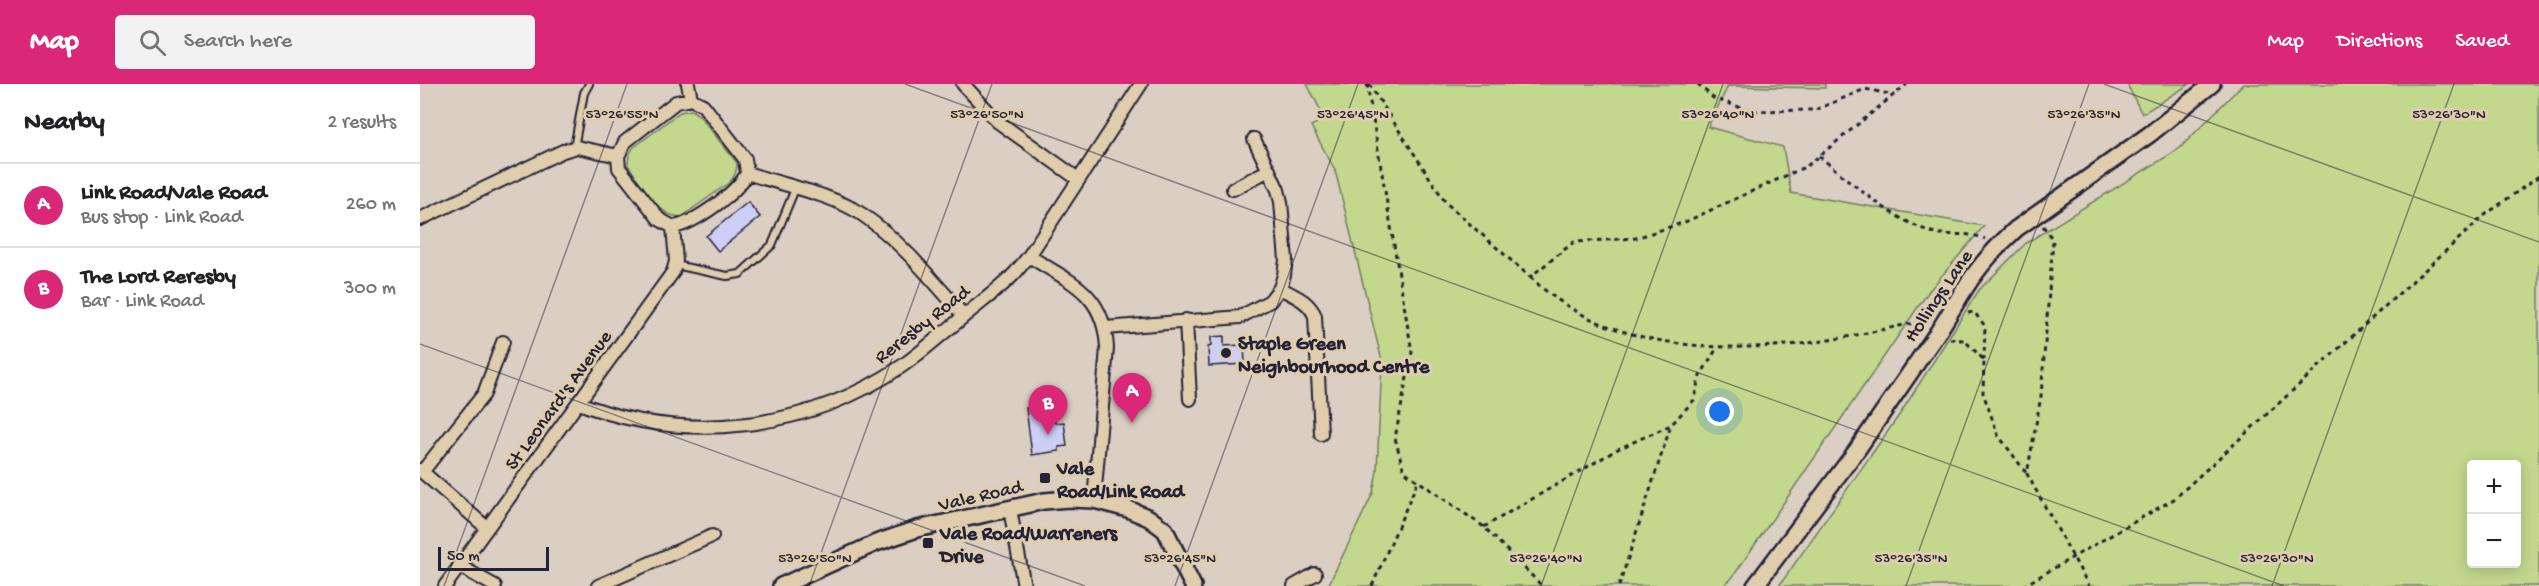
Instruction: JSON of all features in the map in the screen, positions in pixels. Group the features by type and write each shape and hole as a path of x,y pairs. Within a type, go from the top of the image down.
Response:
{"street":[{"path":"688,84 691,99"},
{"path":"963,84 997,120 1077,179"},
{"name":"Reresby Road","path":"579,403 616,416 662,424 710,427 770,422 816,408 871,385 903,366 1008,281 1029,256 1141,84"},
{"name":"Hollings Lane","path":"1755,586 1857,450 1975,272 1997,246 2035,215 2150,134 2212,84"},
{"path":"691,99 703,105 745,159 747,173 741,185 715,204 688,223 673,226 659,219 619,168 618,156 625,142 667,109 676,102 691,99"},
{"path":"1106,328 1240,317 1270,301 1280,288 1286,260 1281,202 1254,139"},
{"path":"420,219 563,151 574,148 618,156"},
{"path":"1233,189 1269,170"},
{"path":"747,173 812,193 862,214 913,259 964,316"},
{"path":"673,226 675,265"},
{"path":"1029,256 1077,287 1093,301 1102,315 1106,328 1107,348 1094,500"},
{"name":"St Leonard's Avenue","path":"445,586 673,272 675,265"},
{"path":"1280,288 1312,307 1315,316 1321,434"},
{"path":"1186,320 1190,399"},
{"path":"487,528 421,471 484,394 503,342"},
{"name":"Vale Road","path":"781,586 876,543 917,530 1044,501 1069,499 1094,500 1128,509 1149,518 1165,530 1193,586"},
{"path":"1010,509 1024,586"},
{"path":"598,586 712,536"},
{"path":"459,566 495,586"},
{"path":"1294,586 1316,574"}],"lane":[{"path":"574,148 584,93 590,84"},
{"path":"675,265 727,276 740,274 772,245 795,189"}],"path":[{"path":"1368,84 1446,202 1550,295 1584,317 1642,338 1718,348 1801,344 1938,328 1964,340 1984,360"},
{"path":"1368,84 1412,352 1395,438 1404,471 1484,527 1542,586"},
{"path":"1698,84 1713,98 1751,111 1815,110 1865,89 1894,94"},
{"path":"1530,277 1574,242 1636,238 1685,222 1807,166 1907,84"},
{"path":"1819,156 1903,219 1935,233 1974,234 1997,246"},
{"path":"2023,586 2174,499 2485,215 2539,176"},
{"path":"2027,474 2041,396 2053,240 2035,215"},
{"path":"1962,314 1974,312 1985,326 1983,393 1998,435 2027,474 2090,586"},
{"path":"1484,527 1618,449 1671,425 1694,400 1699,378 1718,348"},
{"path":"1619,586 1671,425"},
{"path":"1372,586 1418,481"}],"green space":[{"path":"1307,84 1825,84 1825,88 1728,86 1708,127 1783,147 1791,193 1984,226 1929,291 1732,578 1723,586 1328,586 1373,493 1377,471 1382,361 1335,170 1311,126 1325,119"},
{"path":"2127,84 2190,84 2142,114"},
{"path":"2243,84 2539,84 2539,586 1779,586 1900,414 1979,290 2026,243 2179,149"},
{"path":"691,110 699,115 737,166 730,182 681,217 672,216 650,198 628,165 629,155 633,148 680,112"}],"building":[{"path":"748,202 760,217 718,251 706,236"},
{"name":"Staple Green Neighbourhood Centre","path":"1224,336 1224,346 1244,345 1245,364 1209,366 1208,347 1211,346 1211,337"},
{"path":"1053,405 1055,423 1064,422 1067,446 1059,447 1059,451 1032,455 1026,408"}],"place":[{"name":"Staple Green Neighbourhood Centre","path":"1226,353"},
{"name":"Link Road/Vale Road","path":"1132,423"},
{"name":"The Lord Reresby","path":"1048,435"},
{"name":"Vale Road/Link Road","path":"1045,478"},
{"name":"Vale Road/Warreners Drive","path":"928,543"}]}
